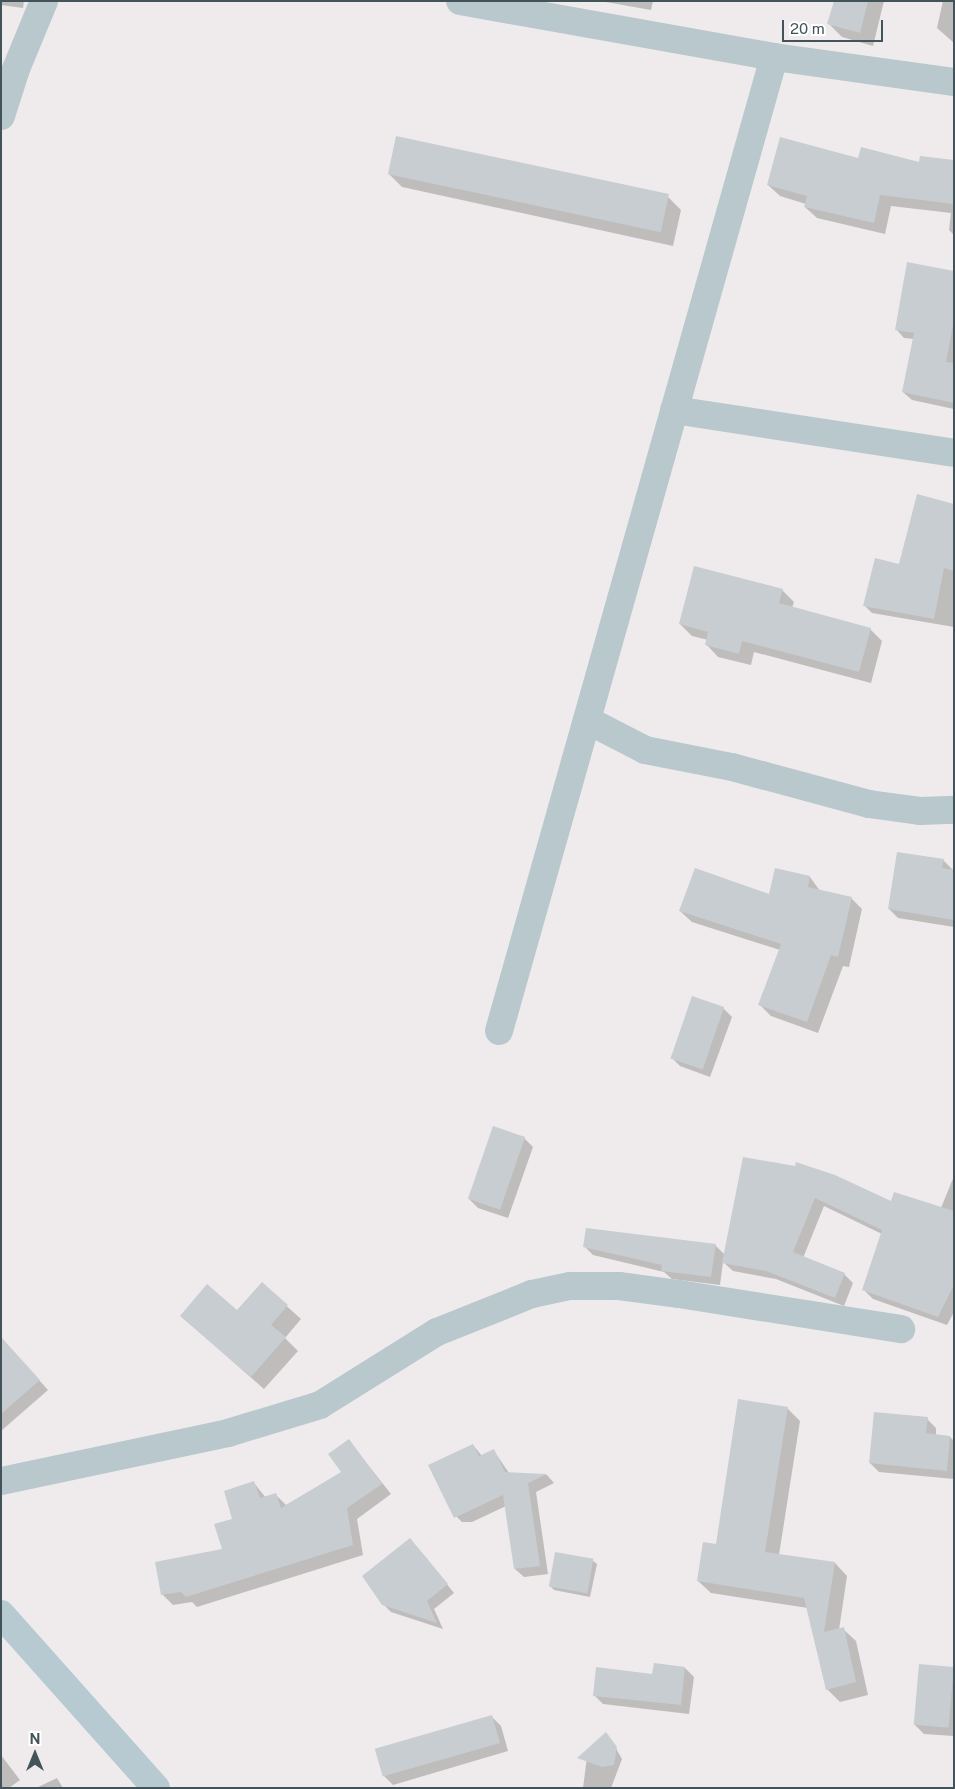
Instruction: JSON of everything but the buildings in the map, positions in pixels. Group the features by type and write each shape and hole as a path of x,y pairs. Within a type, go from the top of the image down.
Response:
{"street":[{"path":"1,116 16,69 44,1"},
{"path":"460,1 774,57 954,82"},
{"path":"499,1031 774,57"},
{"path":"674,410 954,453"},
{"path":"587,720 645,750 732,767 868,804 920,811 954,810"},
{"path":"1,1481 228,1433 320,1404 437,1332 532,1294 570,1286 653,1291 901,1329"},
{"path":"1,1614 156,1788"}]}
